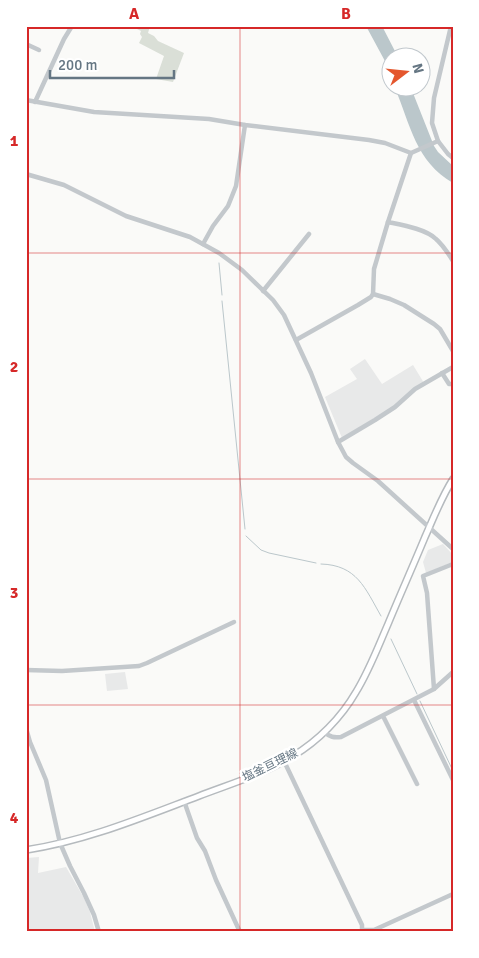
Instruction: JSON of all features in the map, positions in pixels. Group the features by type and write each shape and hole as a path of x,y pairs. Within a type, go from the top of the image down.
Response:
{"main road":[{"name":"塩釜亘理線","path":"26,850 87,836 124,824 254,775 284,761 324,732 349,703 361,683 440,501 453,479"}],"street":[{"path":"35,102 72,26"},
{"path":"451,26 434,98 432,122 438,140 453,158"},
{"path":"26,44 39,50"},
{"path":"26,100 94,112 209,119 369,140 385,143 411,153 438,140"},
{"path":"203,244 213,226 228,206 236,186 245,125"},
{"path":"296,340 358,305 372,294 374,269 411,153"},
{"path":"26,174 64,185 126,216 182,234 233,262 280,308 312,376 338,442 349,460 378,481 453,549"},
{"path":"388,222 427,233 443,246 453,261"},
{"path":"263,291 309,234"},
{"path":"372,294 404,305 434,324 440,329 453,351"},
{"path":"338,442 375,420 415,389 453,367"},
{"path":"442,373 448,384 453,384"},
{"path":"434,689 424,576 453,564"},
{"path":"26,670 62,671 140,666 234,622"},
{"path":"324,732 334,738 341,737 434,689 453,672"},
{"path":"414,700 453,780"},
{"path":"383,716 417,784"},
{"path":"26,728 46,780 60,843 94,915 99,932"},
{"path":"284,761 362,926 362,931 375,931 453,894"},
{"path":"184,802 197,838 205,851 240,932"}],"shaded area":[{"path":"131,26 150,26 148,33 158,41 184,53 173,82 156,79 164,56 139,43 142,37 141,31"},
{"path":"366,26 382,26 393,48 382,48 382,56"},
{"path":"399,98 415,98 434,146 453,166 453,183 430,164 422,153"},
{"path":"365,359 382,384 413,365 424,383 394,406 342,438 325,397 357,379 350,369"},
{"path":"443,544 453,555 453,562 426,573 423,562 428,550"},
{"path":"125,672 128,689 107,691 105,674"},
{"path":"39,857 38,873 66,867 84,898 95,932 26,932 26,858"}],"waterway":[{"path":"219,263 222,295"},
{"path":"222,301 245,529"},
{"path":"246,536 261,550 316,563"},
{"path":"321,564 333,565 352,574 364,588 381,616"},
{"path":"391,639 417,694"},
{"path":"420,701 453,771"}]}
